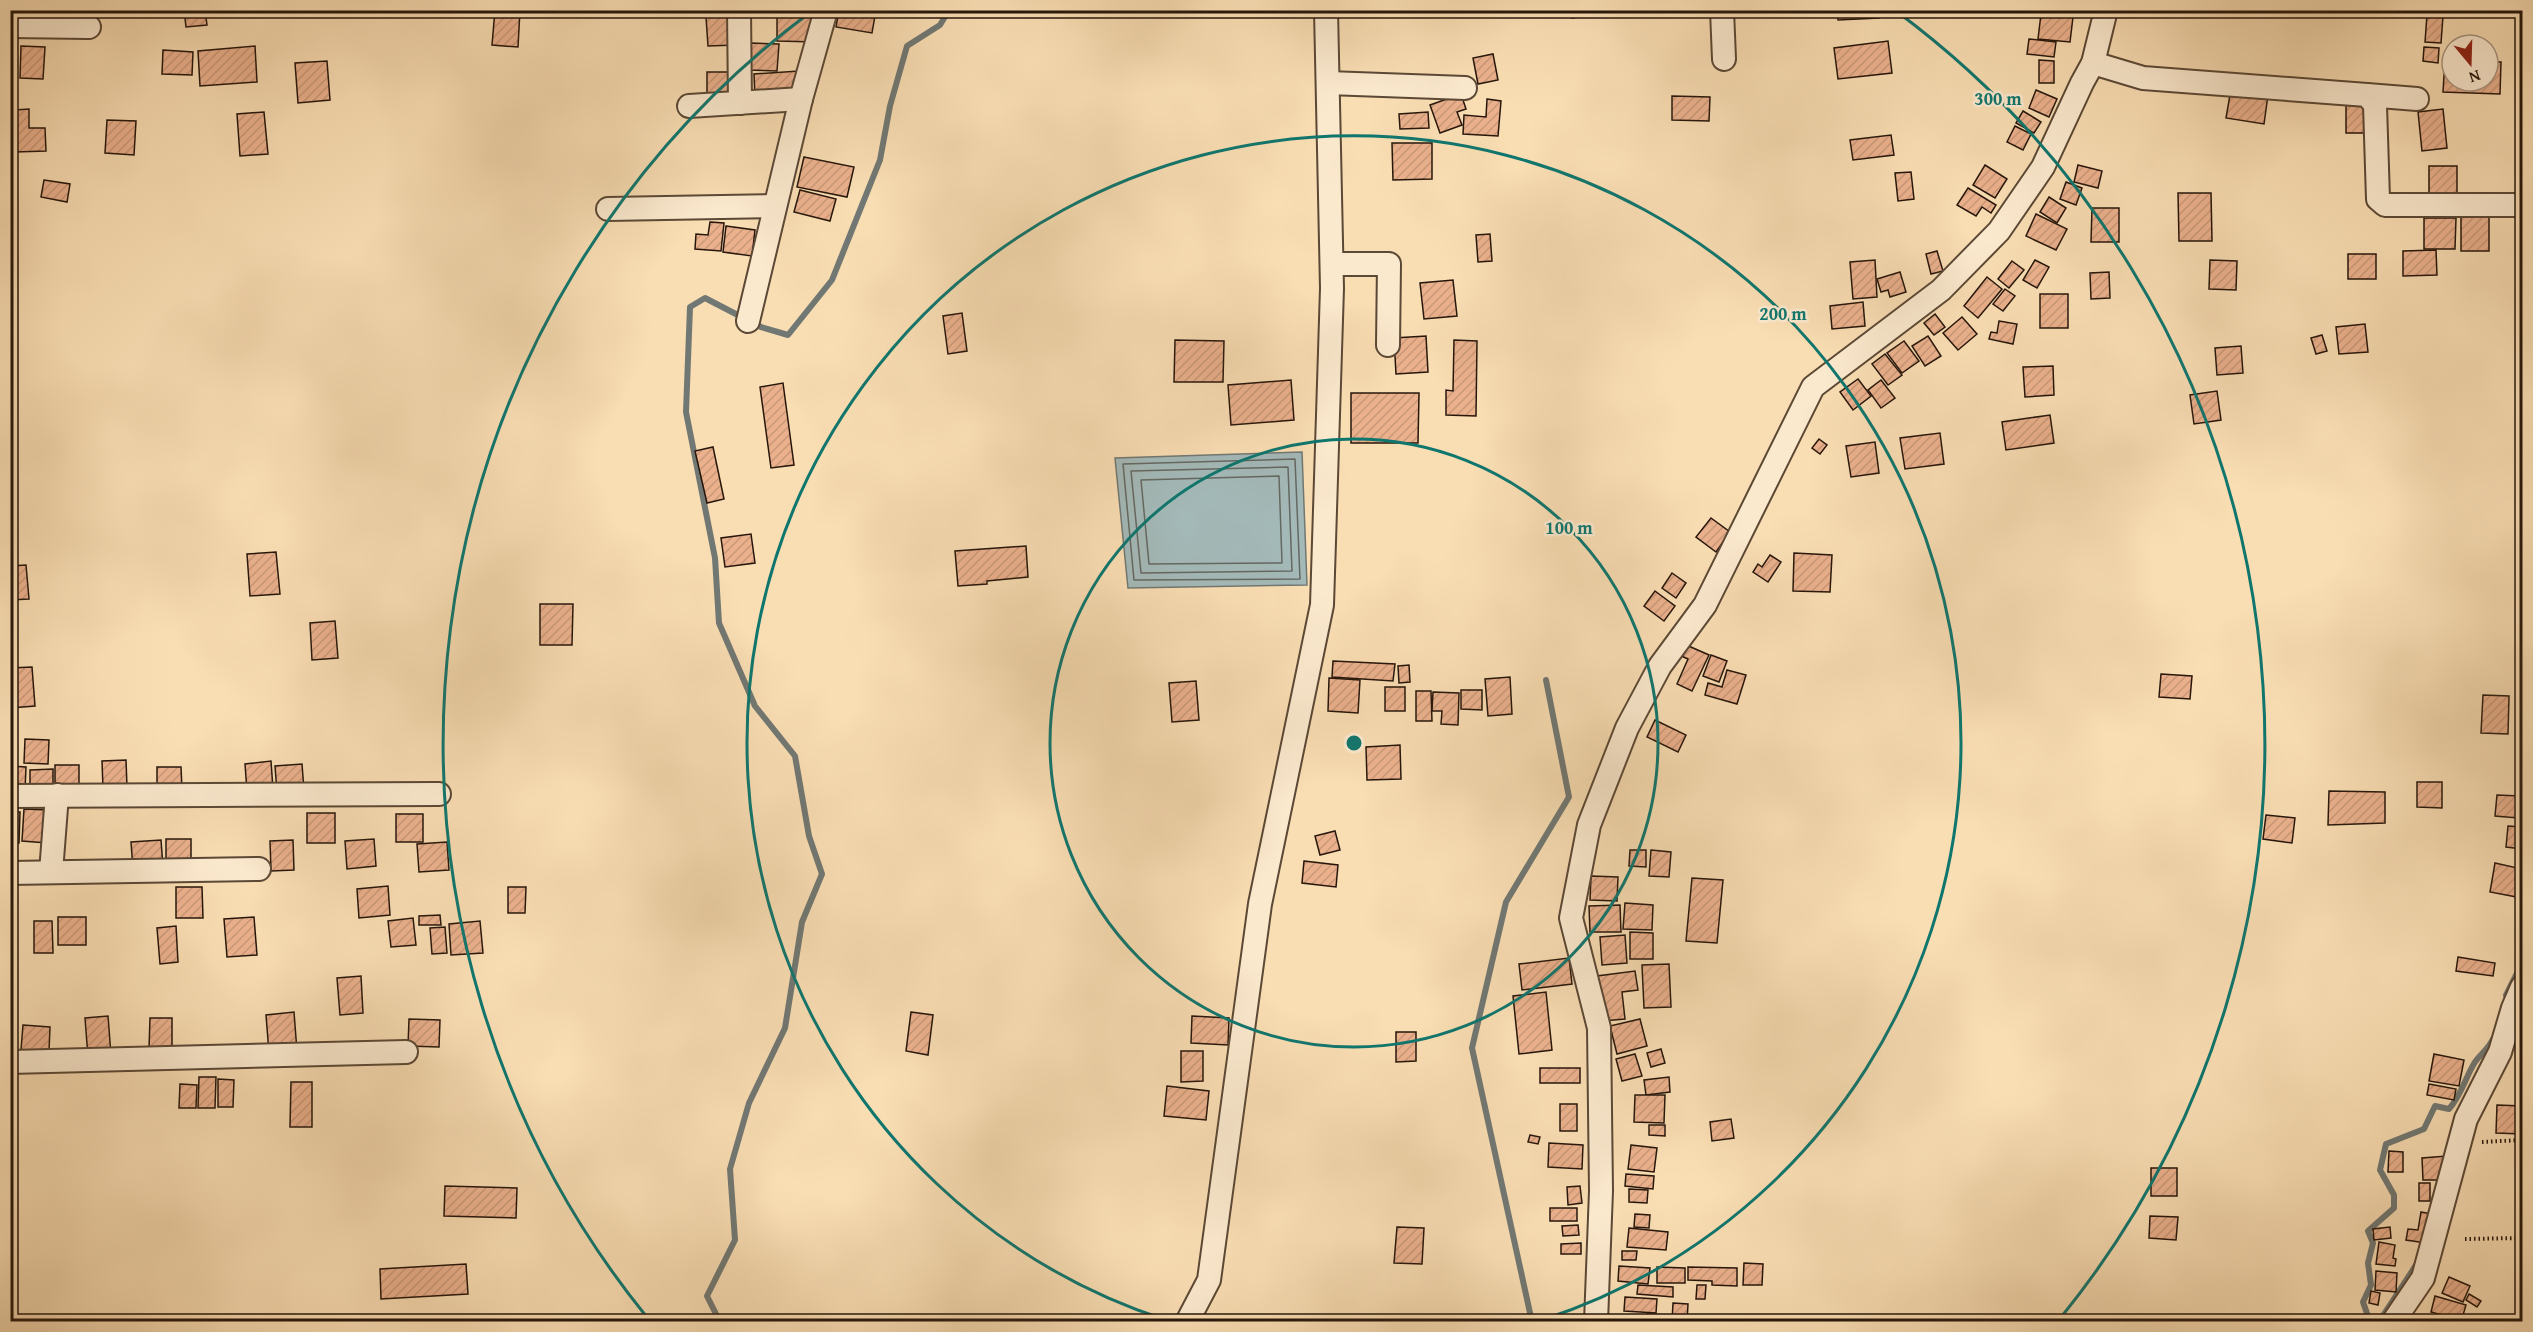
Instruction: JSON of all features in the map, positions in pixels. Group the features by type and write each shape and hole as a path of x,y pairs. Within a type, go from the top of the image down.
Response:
{"street":[{"path":"739,10 740,103"},
{"path":"748,321 801,99 826,10"},
{"path":"1187,1322 1209,1280 1260,904 1322,605 1336,420 1326,10"},
{"path":"1722,10 1724,59"},
{"path":"1596,1322 1601,1191 1599,1028 1571,918 1589,825 1627,728 1660,666 1705,605 1813,387 1941,290 1999,231 2043,167 2093,63 2106,10"},
{"path":"10,26 89,27"},
{"path":"2093,63 2144,78 2417,99"},
{"path":"1328,84 1465,88"},
{"path":"2367,95 2375,105 2378,199 2385,205 2523,205"},
{"path":"689,106 801,99"},
{"path":"608,209 775,206"},
{"path":"1332,264 1389,264 1388,345"},
{"path":"10,796 439,794"},
{"path":"51,872 57,795"},
{"path":"10,873 259,868"},
{"path":"2393,1322 2423,1278 2466,1119 2500,1052 2513,1008 2523,987"},
{"path":"10,1062 406,1052"}],"path":[{"path":"2460,1143 2523,1140"},
{"path":"2465,1239 2523,1238"}],"water":[{"path":"1302,452 1307,585 1128,588 1115,458"}],"building":[{"path":"72,10 93,10 93,19 73,21"},
{"path":"184,10 205,10 207,25 186,27"},
{"path":"495,10 520,10 518,47 492,45"},
{"path":"839,10 876,10 872,33 836,27"},
{"path":"1570,10 1610,10 1572,18"},
{"path":"1837,10 1878,10 1879,18 1838,20"},
{"path":"777,13 815,14 815,42 777,41"},
{"path":"2041,14 2073,17 2070,42 2038,39"},
{"path":"2427,15 2443,16 2440,43 2425,42"},
{"path":"735,16 736,45 708,46 706,17"},
{"path":"2029,39 2056,42 2054,57 2027,54"},
{"path":"1888,41 1892,73 1838,79 1834,48"},
{"path":"751,43 779,44 777,71 749,70"},
{"path":"10,44 17,44 15,90 10,90"},
{"path":"21,46 45,47 43,79 20,78"},
{"path":"255,46 257,82 200,86 198,51"},
{"path":"2424,47 2439,48 2438,63 2423,61"},
{"path":"163,50 193,52 192,75 162,74"},
{"path":"1493,54 1498,80 1478,84 1473,58"},
{"path":"2039,60 2054,61 2054,83 2039,83"},
{"path":"327,61 330,100 298,103 295,63"},
{"path":"2501,62 2500,94 2472,93 2500,93"},
{"path":"799,71 800,94 755,97 754,74"},
{"path":"707,72 733,72 734,102 707,102"},
{"path":"2231,89 2268,95 2264,124 2226,118"},
{"path":"2036,90 2057,99 2049,117 2029,108"},
{"path":"1461,94 1466,109 1457,112 1462,125 1440,133 1430,105"},
{"path":"1672,96 1710,97 1709,121 1672,120"},
{"path":"1487,99 1501,101 1498,136 1463,134 1464,115 1486,117"},
{"path":"2346,105 2368,105 2368,133 2346,133"},
{"path":"29,109 29,128 45,128 46,151 15,152 15,110"},
{"path":"2443,109 2447,148 2422,151 2418,112"},
{"path":"2023,111 2041,122 2034,133 2016,123"},
{"path":"264,112 268,154 240,156 237,114"},
{"path":"1428,112 1429,128 1400,129 1399,114"},
{"path":"107,120 136,121 134,155 105,153"},
{"path":"2015,126 2031,134 2023,150 2007,142"},
{"path":"1891,135 1894,155 1853,160 1850,140"},
{"path":"1392,143 1432,143 1432,179 1393,180"},
{"path":"804,157 854,167 847,197 797,187"},
{"path":"1985,165 2007,179 1995,198 1973,185"},
{"path":"2078,165 2102,171 2098,188 2074,182"},
{"path":"2429,166 2457,166 2457,200 2429,200"},
{"path":"1911,172 1914,199 1898,201 1895,173"},
{"path":"44,180 70,184 67,202 41,197"},
{"path":"2066,182 2082,188 2076,205 2060,199"},
{"path":"1968,188 1996,205 1991,213 1982,207 1976,216 1957,205"},
{"path":"800,190 836,199 830,221 794,212"},
{"path":"2178,193 2211,193 2212,241 2179,241"},
{"path":"2049,197 2066,208 2057,223 2040,212"},
{"path":"2092,208 2119,208 2119,242 2091,242"},
{"path":"2036,214 2067,229 2056,250 2026,236"},
{"path":"2461,217 2489,217 2489,251 2461,251"},
{"path":"2424,218 2456,218 2455,249 2424,249"},
{"path":"710,222 724,223 721,251 695,249 696,234 708,235"},
{"path":"726,226 755,230 752,256 723,252"},
{"path":"1490,234 1492,261 1478,262 1476,235"},
{"path":"2436,250 2437,275 2403,276 2403,251"},
{"path":"1937,251 1943,271 1931,274 1926,254"},
{"path":"2348,254 2376,254 2376,279 2348,279"},
{"path":"1875,260 1877,297 1853,299 1850,262"},
{"path":"2035,260 2049,267 2037,288 2023,280"},
{"path":"2210,260 2237,261 2236,290 2209,289"},
{"path":"2012,261 2024,270 2009,288 1998,279"},
{"path":"1900,272 1906,292 1890,297 1888,290 1881,292 1877,279"},
{"path":"2109,272 2110,298 2091,299 2090,273"},
{"path":"1987,277 2002,289 1978,318 1964,306"},
{"path":"1453,280 1457,316 1424,319 1420,283"},
{"path":"2005,289 2015,296 2003,311 1993,304"},
{"path":"2040,294 2068,294 2068,328 2040,328"},
{"path":"1863,302 1865,326 1832,329 1830,306"},
{"path":"962,313 967,351 948,354 943,316"},
{"path":"1935,314 1945,327 1934,335 1924,323"},
{"path":"1962,317 1977,334 1958,350 1943,333"},
{"path":"1999,321 2017,324 2013,344 1989,339 1991,332 1997,333"},
{"path":"2365,324 2368,352 2339,354 2336,327"},
{"path":"2322,335 2327,351 2316,354 2311,338"},
{"path":"1426,336 1428,372 1396,374 1394,338"},
{"path":"1928,336 1941,356 1925,366 1912,346"},
{"path":"1175,340 1224,341 1223,382 1174,382"},
{"path":"1454,340 1477,341 1476,416 1446,415 1446,390 1453,391"},
{"path":"1904,341 1919,361 1902,373 1887,353"},
{"path":"2241,346 2243,373 2217,375 2215,348"},
{"path":"1885,354 1902,375 1888,385 1872,364"},
{"path":"2053,366 2054,395 2025,397 2023,367"},
{"path":"1858,379 1871,396 1853,410 1840,392"},
{"path":"1291,380 1294,420 1231,425 1228,385"},
{"path":"1881,380 1895,398 1881,408 1868,390"},
{"path":"783,383 794,465 771,468 760,387"},
{"path":"2217,391 2221,420 2194,424 2190,395"},
{"path":"1351,393 1419,393 1418,443 1351,443"},
{"path":"2050,415 2054,443 2006,450 2002,422"},
{"path":"1940,433 1944,464 1905,469 1900,438"},
{"path":"1819,439 1827,445 1820,454 1812,448"},
{"path":"1875,442 1879,473 1851,477 1846,446"},
{"path":"713,447 724,499 707,503 695,451"},
{"path":"1711,518 1730,532 1716,552 1696,537"},
{"path":"751,534 755,563 725,567 721,538"},
{"path":"1026,546 1028,577 958,586 955,551"},
{"path":"276,552 280,594 250,596 247,554"},
{"path":"1794,553 1832,555 1830,592 1793,591"},
{"path":"1770,555 1781,562 1768,582 1753,572 1758,564 1762,567"},
{"path":"26,565 29,599 10,600 10,566"},
{"path":"1672,573 1686,583 1676,598 1662,588"},
{"path":"1655,591 1675,606 1664,621 1644,606"},
{"path":"540,604 573,604 572,645 540,645"},
{"path":"335,621 338,658 312,660 310,623"},
{"path":"1684,644 1709,655 1692,691 1677,684 1688,659 1679,655"},
{"path":"1711,655 1727,661 1719,682 1703,676"},
{"path":"1333,661 1395,664 1393,681 1332,677"},
{"path":"1409,665 1410,682 1399,683 1398,666"},
{"path":"32,667 35,706 10,708 10,668"},
{"path":"1727,670 1746,675 1737,704 1705,695 1708,683 1722,687"},
{"path":"2161,674 2192,676 2190,699 2159,697"},
{"path":"1510,677 1512,714 1488,716 1485,679"},
{"path":"1329,678 1360,680 1358,713 1328,711"},
{"path":"1196,681 1199,720 1172,722 1169,683"},
{"path":"1385,687 1405,687 1405,711 1385,711"},
{"path":"1461,690 1482,690 1482,710 1461,709"},
{"path":"1416,691 1431,691 1432,721 1416,721"},
{"path":"1433,692 1459,693 1458,725 1441,724 1442,711 1432,711"},
{"path":"2483,695 2509,696 2508,734 2481,733"},
{"path":"1655,720 1686,735 1678,752 1647,737"},
{"path":"25,739 49,740 48,764 24,763"},
{"path":"1400,745 1401,779 1367,780 1366,747"},
{"path":"126,760 127,787 103,788 102,761"},
{"path":"271,761 273,789 247,791 245,764"},
{"path":"302,764 304,790 277,792 275,766"},
{"path":"55,765 79,765 79,792 55,792"},
{"path":"10,766 26,767 25,790 10,789"},
{"path":"157,767 181,767 182,790 157,791"},
{"path":"53,769 53,788 30,789 30,770"},
{"path":"2417,782 2442,782 2442,808 2417,807"},
{"path":"2329,791 2385,792 2385,823 2328,825"},
{"path":"2497,795 2520,796 2518,818 2495,816"},
{"path":"24,809 49,810 47,843 22,841"},
{"path":"10,812 20,812 19,843 10,843"},
{"path":"307,813 335,813 335,843 307,843"},
{"path":"396,814 423,814 423,842 396,842"},
{"path":"2266,815 2295,818 2292,843 2263,839"},
{"path":"2508,826 2522,827 2522,849 2506,847"},
{"path":"1335,831 1340,850 1320,855 1315,836"},
{"path":"166,839 191,839 191,865 166,865"},
{"path":"374,839 376,866 347,869 345,841"},
{"path":"161,840 163,867 133,869 131,842"},
{"path":"293,840 294,870 271,871 270,841"},
{"path":"447,842 449,870 419,872 417,844"},
{"path":"1630,850 1646,850 1646,867 1629,866"},
{"path":"1651,850 1671,852 1669,877 1649,876"},
{"path":"1304,861 1338,865 1336,887 1302,883"},
{"path":"2495,863 2522,869 2522,898 2490,892"},
{"path":"1591,876 1618,877 1617,901 1590,900"},
{"path":"1692,878 1723,880 1717,943 1686,941"},
{"path":"388,886 390,915 359,918 357,889"},
{"path":"176,887 202,887 203,918 176,918"},
{"path":"508,887 526,887 525,913 508,913"},
{"path":"1625,903 1653,905 1652,930 1623,929"},
{"path":"1620,905 1621,932 1590,932 1589,906"},
{"path":"440,915 441,925 419,925 419,916"},
{"path":"58,917 86,917 86,945 58,945"},
{"path":"254,917 257,955 227,957 224,919"},
{"path":"413,918 416,945 391,947 388,921"},
{"path":"34,921 52,921 53,953 34,953"},
{"path":"480,921 483,953 451,955 449,924"},
{"path":"176,926 178,962 160,964 157,928"},
{"path":"445,927 447,953 432,954 430,928"},
{"path":"1630,932 1653,933 1653,959 1630,959"},
{"path":"1625,935 1627,963 1602,965 1600,937"},
{"path":"2458,957 2495,963 2493,976 2456,971"},
{"path":"1569,958 1572,984 1522,990 1519,964"},
{"path":"1669,964 1671,1007 1644,1008 1642,965"},
{"path":"1635,971 1638,990 1622,992 1625,1019 1602,1021 1597,976"},
{"path":"361,976 363,1013 340,1015 337,978"},
{"path":"1546,992 1552,1050 1519,1054 1513,996"},
{"path":"294,1012 297,1051 269,1053 266,1015"},
{"path":"911,1012 933,1015 928,1055 906,1051"},
{"path":"108,1016 111,1055 88,1057 85,1018"},
{"path":"1192,1016 1229,1018 1228,1045 1191,1043"},
{"path":"150,1018 172,1018 172,1049 149,1049"},
{"path":"409,1019 440,1020 439,1047 408,1046"},
{"path":"1640,1019 1647,1046 1617,1054 1610,1026"},
{"path":"2522,1021 2522,1046 2515,1044"},
{"path":"23,1025 50,1027 49,1051 21,1050"},
{"path":"1396,1032 1416,1032 1416,1061 1396,1062"},
{"path":"1661,1049 1665,1063 1651,1067 1647,1053"},
{"path":"1181,1051 1203,1051 1203,1081 1181,1082"},
{"path":"1635,1054 1642,1076 1622,1081 1616,1059"},
{"path":"2434,1054 2464,1060 2459,1086 2429,1081"},
{"path":"1540,1068 1580,1068 1580,1083 1540,1083"},
{"path":"199,1077 216,1077 215,1108 198,1108"},
{"path":"1669,1077 1670,1092 1646,1095 1644,1080"},
{"path":"218,1079 234,1080 233,1107 218,1107"},
{"path":"291,1082 312,1082 312,1127 290,1127"},
{"path":"180,1084 197,1085 196,1108 179,1108"},
{"path":"2429,1084 2456,1089 2454,1100 2427,1095"},
{"path":"1167,1086 1209,1091 1206,1120 1164,1116"},
{"path":"1635,1095 1665,1095 1664,1123 1634,1122"},
{"path":"1560,1104 1577,1104 1577,1131 1560,1131"},
{"path":"2497,1105 2522,1106 2522,1134 2496,1133"},
{"path":"1731,1119 1734,1138 1712,1141 1710,1122"},
{"path":"1649,1125 1665,1125 1665,1136 1649,1135"},
{"path":"1530,1135 1540,1137 1538,1144 1528,1142"},
{"path":"1549,1143 1583,1145 1582,1169 1548,1167"},
{"path":"1631,1145 1657,1148 1654,1172 1628,1169"},
{"path":"2389,1151 2403,1152 2403,1172 2388,1172"},
{"path":"2447,1156 2443,1180 2423,1180 2422,1158"},
{"path":"2151,1168 2177,1168 2177,1196 2151,1196"},
{"path":"1626,1174 1654,1176 1653,1189 1625,1186"},
{"path":"2419,1183 2430,1183 2430,1201 2419,1201"},
{"path":"445,1186 517,1188 516,1218 444,1216"},
{"path":"1580,1186 1582,1203 1568,1205 1567,1187"},
{"path":"1629,1189 1648,1190 1647,1203 1629,1202"},
{"path":"1550,1208 1577,1208 1577,1221 1550,1221"},
{"path":"2421,1212 2437,1215 2433,1244 2406,1240 2408,1229 2418,1230"},
{"path":"1635,1214 1650,1215 1649,1228 1634,1227"},
{"path":"2150,1216 2178,1217 2176,1240 2149,1238"},
{"path":"1578,1225 1579,1235 1563,1236 1562,1226"},
{"path":"1397,1227 1424,1228 1422,1264 1394,1263"},
{"path":"2390,1227 2391,1238 2374,1240 2373,1229"},
{"path":"1629,1228 1668,1232 1666,1250 1627,1247"},
{"path":"2379,1242 2395,1245 2393,1258 2396,1259 2395,1266 2376,1264"},
{"path":"1581,1243 1581,1254 1561,1254 1561,1244"},
{"path":"1622,1251 1637,1251 1636,1260 1622,1260"},
{"path":"1744,1263 1763,1264 1762,1285 1743,1285"},
{"path":"466,1264 468,1294 381,1299 380,1269"},
{"path":"1619,1266 1650,1268 1648,1284 1618,1281"},
{"path":"1657,1267 1685,1268 1685,1283 1657,1283"},
{"path":"1688,1267 1737,1268 1737,1286 1712,1285 1712,1281 1688,1280"},
{"path":"2376,1271 2397,1273 2396,1292 2375,1290"},
{"path":"2449,1277 2470,1286 2463,1302 2442,1293"},
{"path":"1638,1285 1673,1287 1673,1297 1637,1294"},
{"path":"1697,1285 1706,1285 1705,1299 1696,1299"},
{"path":"2371,1291 2380,1293 2378,1305 2369,1303"},
{"path":"2469,1294 2481,1301 2477,1307 2466,1300"},
{"path":"2435,1296 2466,1305 2461,1322 2445,1321 2446,1316 2431,1312"},
{"path":"1625,1297 1657,1299 1656,1313 1624,1311"},
{"path":"1673,1303 1688,1304 1687,1322 1672,1322"},
{"path":"1647,1314 1666,1315 1666,1322 1647,1322"},
{"path":"2409,1314 2426,1318 2425,1322 2408,1322"},
{"path":"1623,1315 1642,1316 1642,1322 1622,1322"}],"waterway":[{"path":"720,1322 707,1296 735,1240 730,1169 749,1103 785,1028 802,922 822,874 809,836 795,756 755,706 719,623 715,558 686,412 690,307 705,298 761,327 788,335 832,280 880,160 890,106 907,46 940,25 949,10"},
{"path":"1532,1322 1472,1048 1506,902 1569,797 1546,680"},
{"path":"2506,995 2522,963"},
{"path":"2370,1322 2363,1302 2371,1285 2368,1263 2373,1243 2368,1231 2394,1208 2394,1195 2380,1170 2386,1144 2424,1129 2435,1106 2449,1109 2475,1062 2493,1039"},
{"path":"2379,1322 2418,1262"}]}
